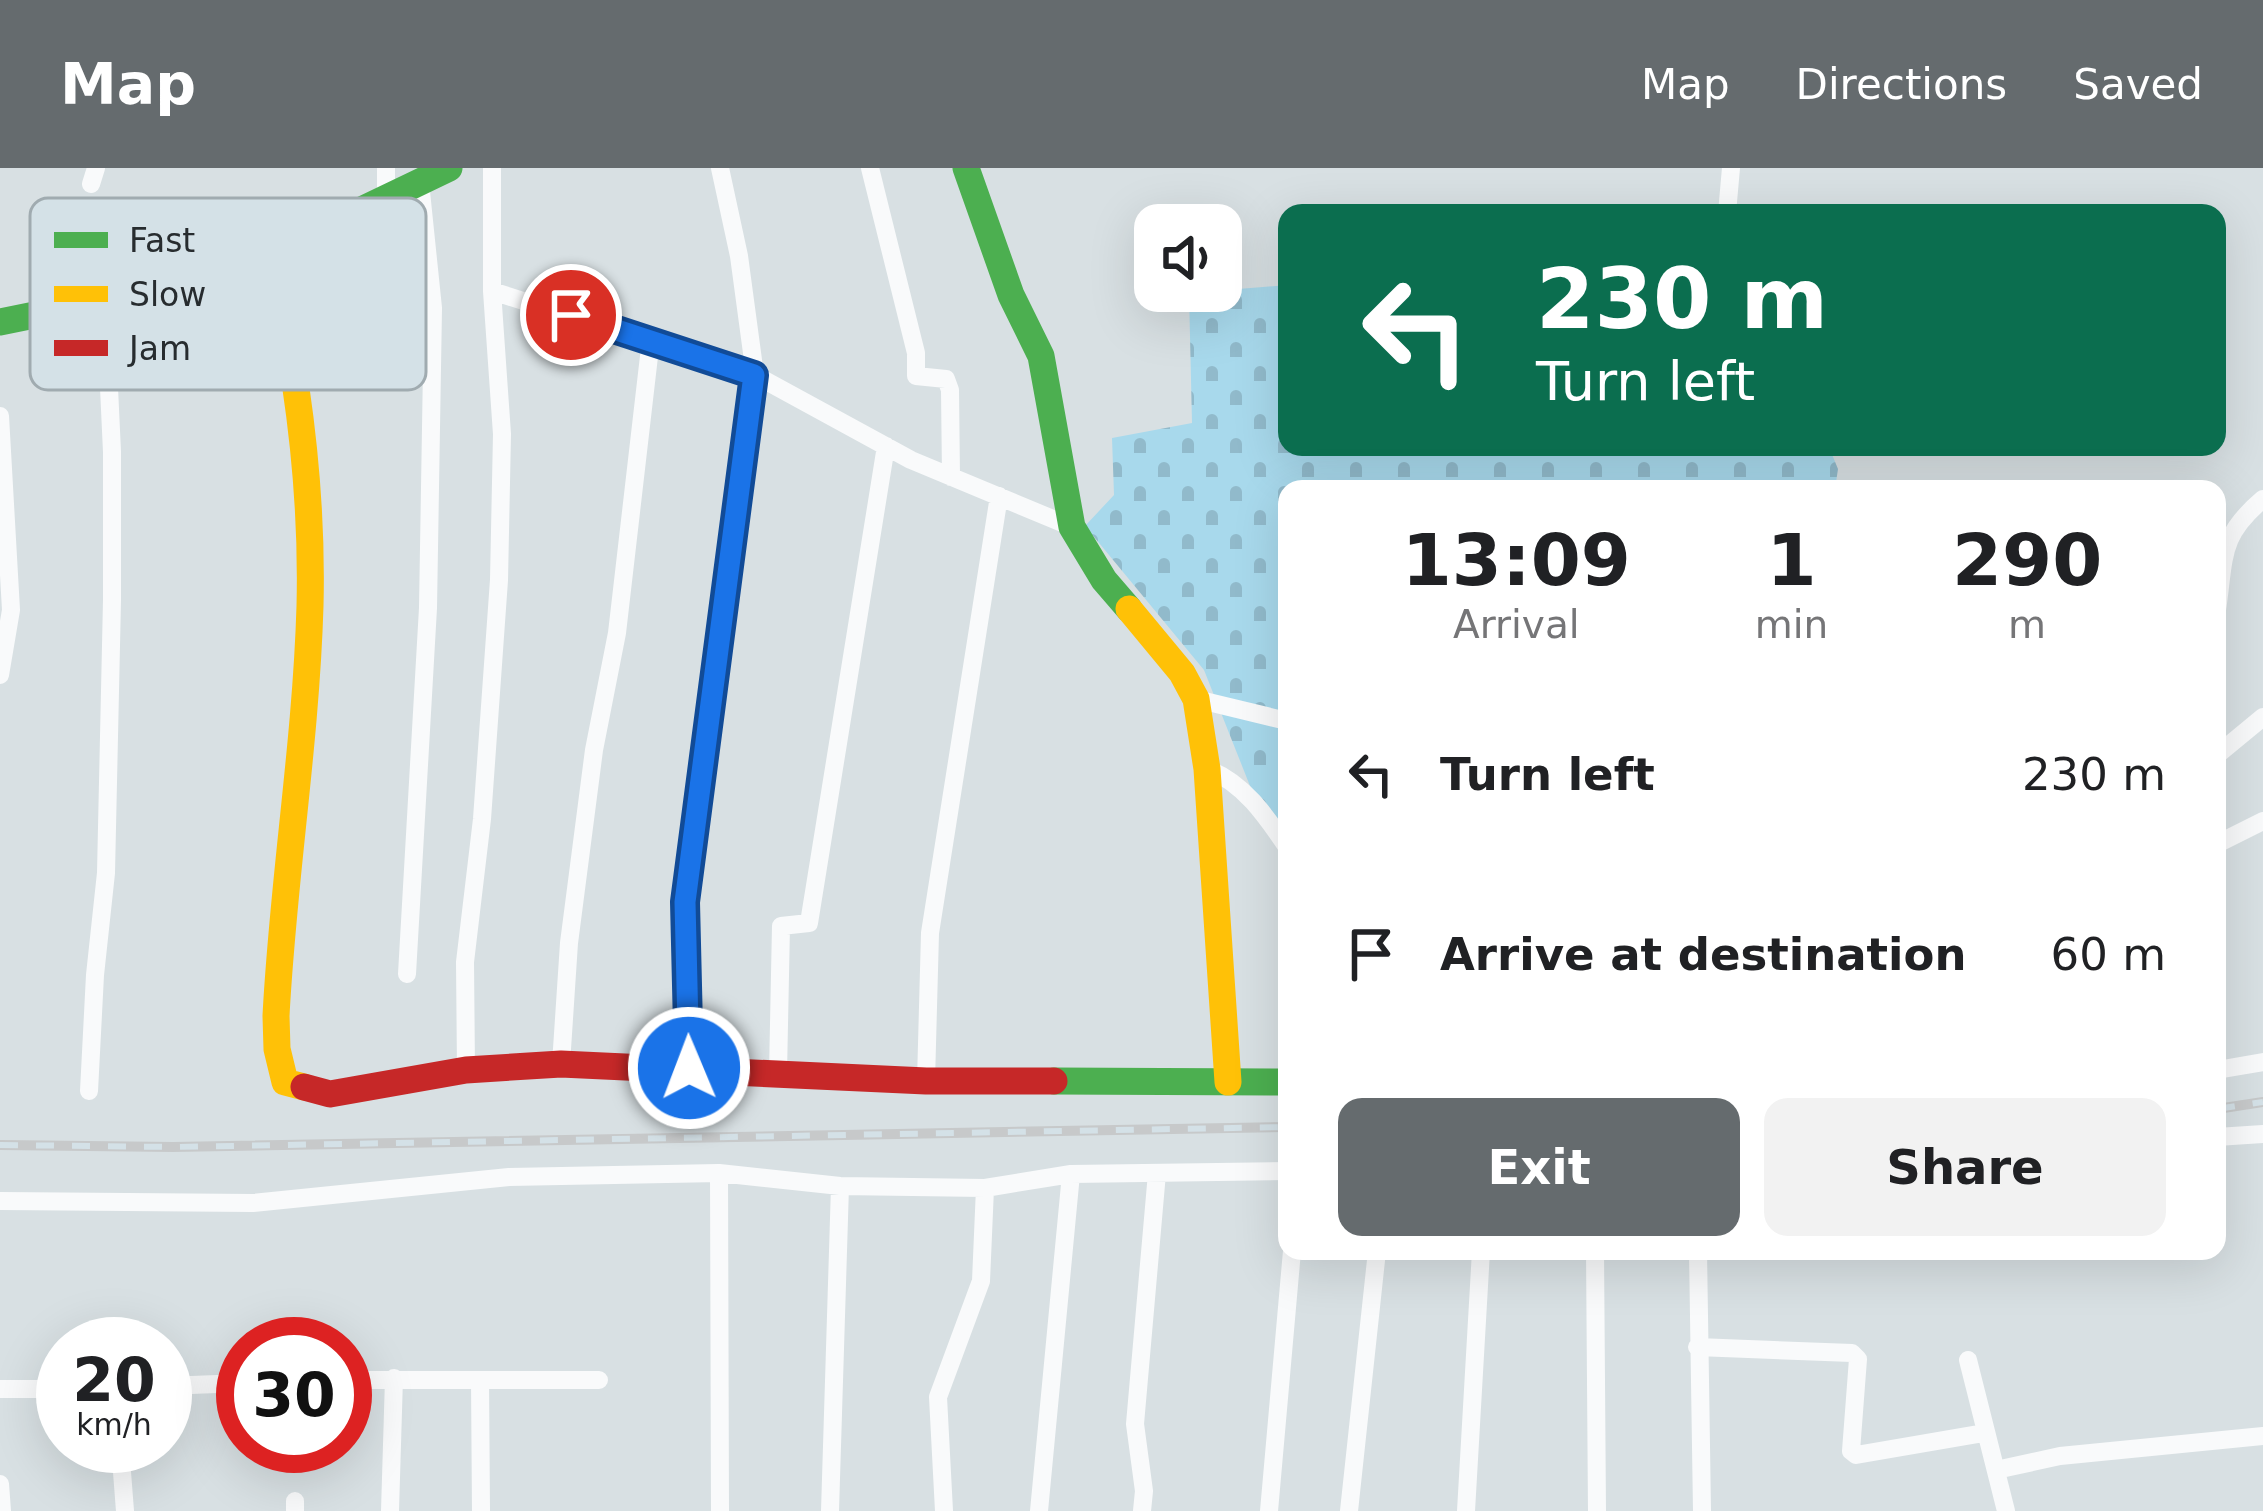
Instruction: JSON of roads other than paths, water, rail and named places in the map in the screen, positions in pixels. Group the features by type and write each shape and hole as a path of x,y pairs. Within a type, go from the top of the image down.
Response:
{"main road":[{"path":"388,198 448,168"},
{"path":"966,168 1011,295 1041,356 1072,527 1104,580 1182,673 1196,699 1207,769 1228,1082"},
{"path":"0,322 30,316"},
{"path":"295,390 309,545 308,654 284,891 274,1053 285,1082 330,1094 466,1070 561,1064 926,1081 1278,1082"}],"street":[{"path":"466,1070 466,962 482,819 499,580 502,434 492,291 492,168"},
{"path":"689,1068 685,902 754,375 739,256 720,168"},
{"path":"870,168 916,353 916,376 946,379 950,390 951,476"},
{"path":"1728,204 1731,168"},
{"path":"420,182 422,198"},
{"path":"407,974 429,539 433,308 426,240"},
{"path":"492,291 754,375 886,446 1072,527"},
{"path":"561,1064 569,943 594,751 617,633 651,339"},
{"path":"89,1091 106,873 112,600 109,390"},
{"path":"0,416 10,610 0,675"},
{"path":"778,1073 781,926 809,922 886,446"},
{"path":"926,1081 930,934 998,496"},
{"path":"2226,545 2237,521 2263,500"},
{"path":"1196,699 1278,719"},
{"path":"2226,748 2263,717"},
{"path":"1207,769 1228,777 1278,834"},
{"path":"2226,840 2263,821"},
{"path":"2226,1068 2263,1062"},
{"path":"2226,1136 2263,1134"},
{"path":"0,1201 253,1203 509,1178 719,1173 840,1186 985,1188 1071,1174 1278,1171"},
{"path":"719,1173 720,1511"},
{"path":"1142,1511 1135,1424 1157,1173"},
{"path":"1039,1511 1071,1174"},
{"path":"830,1511 840,1186"},
{"path":"944,1511 938,1397 981,1281 985,1188"},
{"path":"1269,1511 1291,1260"},
{"path":"1349,1511 1376,1260"},
{"path":"1466,1511 1480,1260"},
{"path":"1595,1260 1597,1511"},
{"path":"1698,1260 1702,1511"},
{"path":"1697,1347 1852,1353 1858,1359 1851,1451 1856,1455 1984,1433"},
{"path":"1969,1360 2006,1511"},
{"path":"390,1511 394,1378"},
{"path":"372,1379 599,1380"},
{"path":"481,1380 481,1511"},
{"path":"0,1389 36,1389"},
{"path":"1996,1471 2060,1456 2263,1436"},
{"path":"122,1473 125,1511"},
{"path":"0,1484 2,1511"}],"railway":[{"path":"2226,1108 2263,1102"},
{"path":"0,1145 173,1147 1278,1127"}]}
